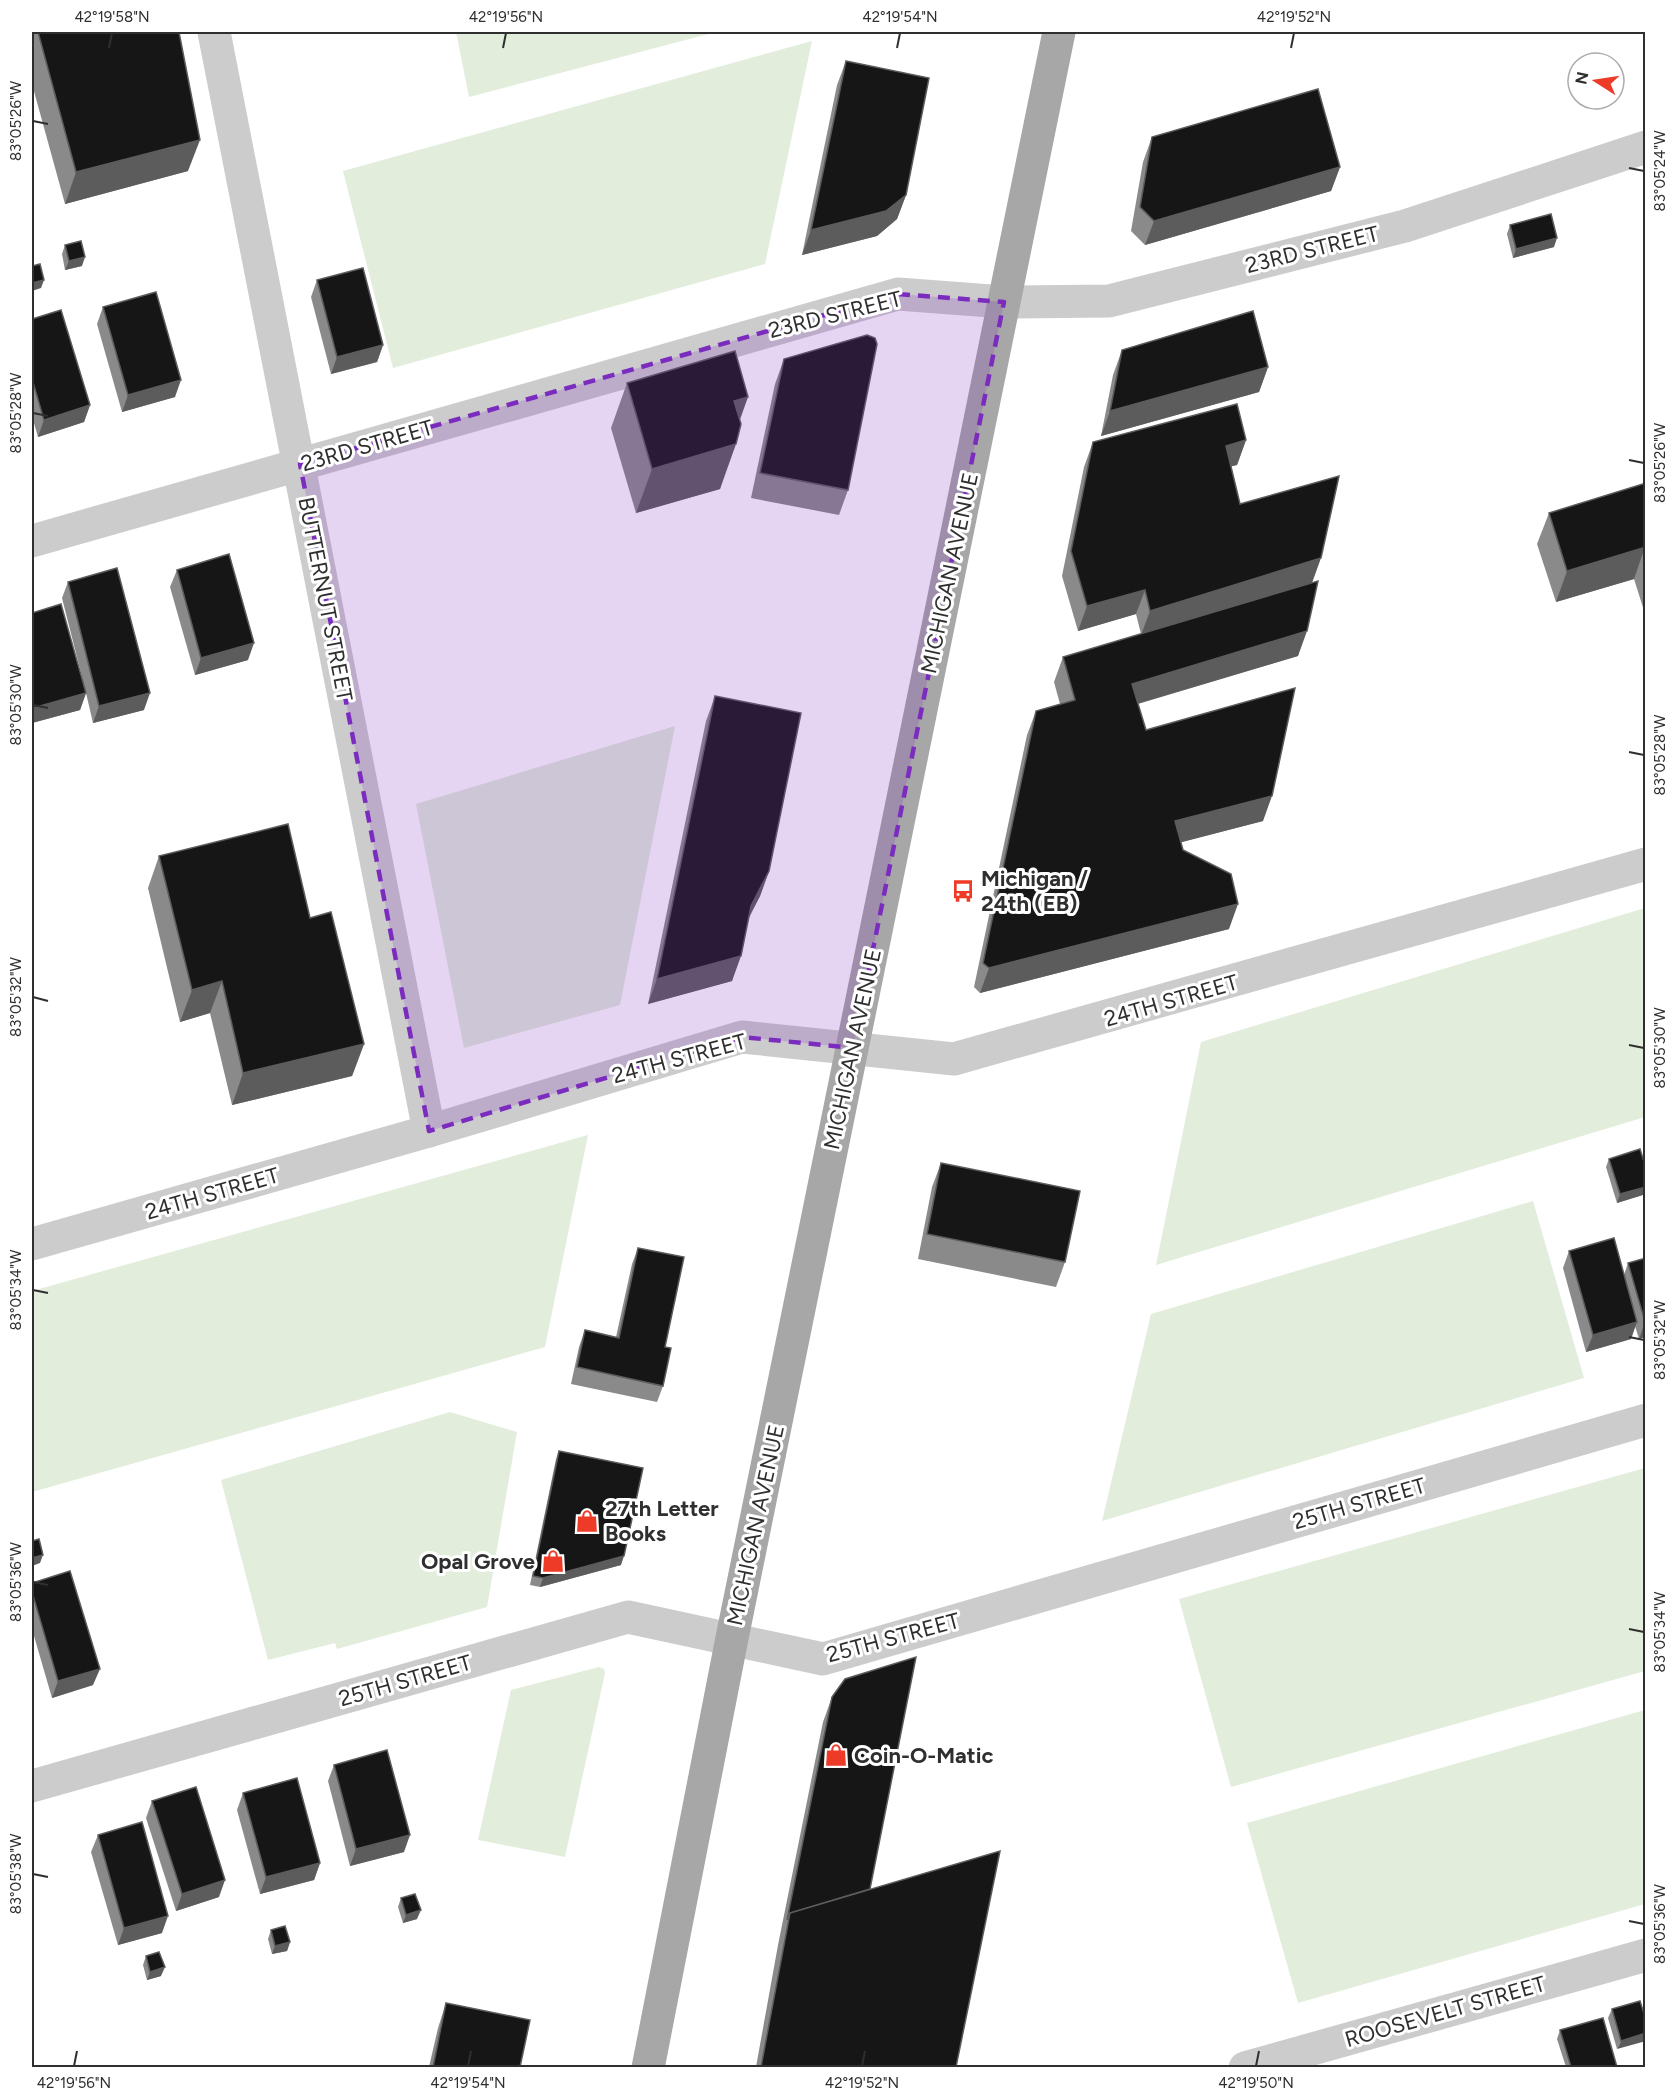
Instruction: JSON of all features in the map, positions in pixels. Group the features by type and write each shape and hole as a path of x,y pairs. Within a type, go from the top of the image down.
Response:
{"main road":[{"name":"MICHIGAN AVENUE","path":"648,2067 732,1638 1059,32"}],"street":[{"name":"BUTTERNUT STREET","path":"214,32 429,1131"},
{"name":"23RD STREET","path":"32,541 898,294 1004,302 1109,301 1405,226 1646,147"},
{"name":"24TH STREET","path":"32,1244 429,1131 742,1037 954,1059 1646,864"},
{"name":"25TH STREET","path":"32,1786 628,1617 823,1659 1646,1420"},
{"name":"ROOSEVELT STREET","path":"1245,2067 1646,1955"}],"highlighted area":[{"path":"898,294 1004,302 853,1048 742,1037 429,1131 300,464"}],"green space":[{"path":"456,32 716,32 469,97"},
{"path":"812,41 765,264 393,368 343,171"},
{"path":"675,726 620,1005 464,1048 416,804"},
{"path":"1645,908 1645,1117 1156,1265 1201,1042"},
{"path":"588,1135 545,1347 32,1492 32,1291"},
{"path":"1533,1201 1584,1378 1102,1521 1151,1314"},
{"path":"450,1412 517,1432 487,1607 337,1649 335,1643 268,1660 221,1480"},
{"path":"1645,1468 1645,1671 1231,1787 1179,1599"},
{"path":"599,1667 604,1669 605,1673 565,1857 478,1840 511,1690"},
{"path":"1645,1710 1645,1904 1298,2003 1247,1823"}],"building":[{"path":"38,32 179,32 200,140 76,172"},
{"path":"846,61 929,78 906,195 886,211 811,230"},
{"path":"1318,89 1340,167 1154,221 1140,207 1152,137"},
{"path":"1551,214 1557,238 1516,249 1510,225"},
{"path":"81,241 85,257 69,261 65,245"},
{"path":"40,264 44,280 32,283 32,266"},
{"path":"363,268 383,345 337,357 317,280"},
{"path":"156,292 181,380 128,395 103,307"},
{"path":"61,310 90,405 44,420 32,379 32,319"},
{"path":"1253,311 1268,367 1110,411 1122,350"},
{"path":"867,335 875,338 877,344 848,490 760,473 784,359"},
{"path":"735,351 748,397 734,401 741,424 736,444 652,469 627,383"},
{"path":"1237,404 1246,440 1226,446 1240,504 1339,476 1321,558 1150,611 1145,590 1087,606 1071,551 1093,442"},
{"path":"1646,483 1646,547 1567,571 1549,513"},
{"path":"229,554 254,643 201,658 177,570"},
{"path":"117,568 150,693 99,706 68,582"},
{"path":"1318,581 1307,631 1132,684 1146,730 1295,688 1272,796 1175,821 1183,850 1231,874 1238,904 989,968 983,963 1036,711 1075,700 1063,657"},
{"path":"61,604 86,693 33,708 32,613"},
{"path":"715,696 801,713 769,871 751,906 741,956 657,979"},
{"path":"288,824 310,918 331,912 364,1044 243,1073 222,981 192,990 159,856"},
{"path":"1640,1149 1646,1168 1646,1187 1620,1194 1609,1159"},
{"path":"941,1163 1080,1191 1065,1262 927,1234"},
{"path":"1614,1238 1637,1322 1593,1335 1569,1251"},
{"path":"638,1248 684,1257 665,1347 671,1348 663,1386 577,1367 585,1330 619,1338"},
{"path":"1646,1258 1646,1322 1645,1322 1628,1263"},
{"name":"27th Letter Books","path":"559,1451 643,1468 624,1556 543,1578 533,1576"},
{"path":"39,1539 43,1555 32,1558 32,1541"},
{"path":"70,1571 100,1669 58,1681 32,1592 32,1583"},
{"path":"916,1657 870,1889 790,1913 787,1920 832,1697 845,1679"},
{"path":"387,1750 410,1835 356,1849 334,1765"},
{"path":"297,1778 320,1863 266,1877 243,1793"},
{"path":"196,1787 225,1880 182,1894 152,1801"},
{"path":"142,1822 168,1916 124,1928 98,1835"},
{"path":"1000,1851 956,2067 761,2067 790,1913"},
{"path":"415,1894 421,1910 406,1915 401,1898"},
{"path":"285,1926 290,1942 275,1946 271,1930"},
{"path":"159,1952 165,1967 150,1972 146,1956"},
{"path":"1640,2001 1646,2020 1646,2033 1621,2041 1612,2009"},
{"path":"446,2003 530,2020 520,2067 433,2067"},
{"path":"1603,2018 1617,2067 1571,2067 1560,2030"}],"place":[{"name":"Michigan / 24th (EB)","path":"963,891"},
{"name":"27th Letter Books","path":"587,1521"},
{"name":"Opal Grove","path":"553,1561"},
{"name":"Coin-O-Matic","path":"836,1755"}]}
